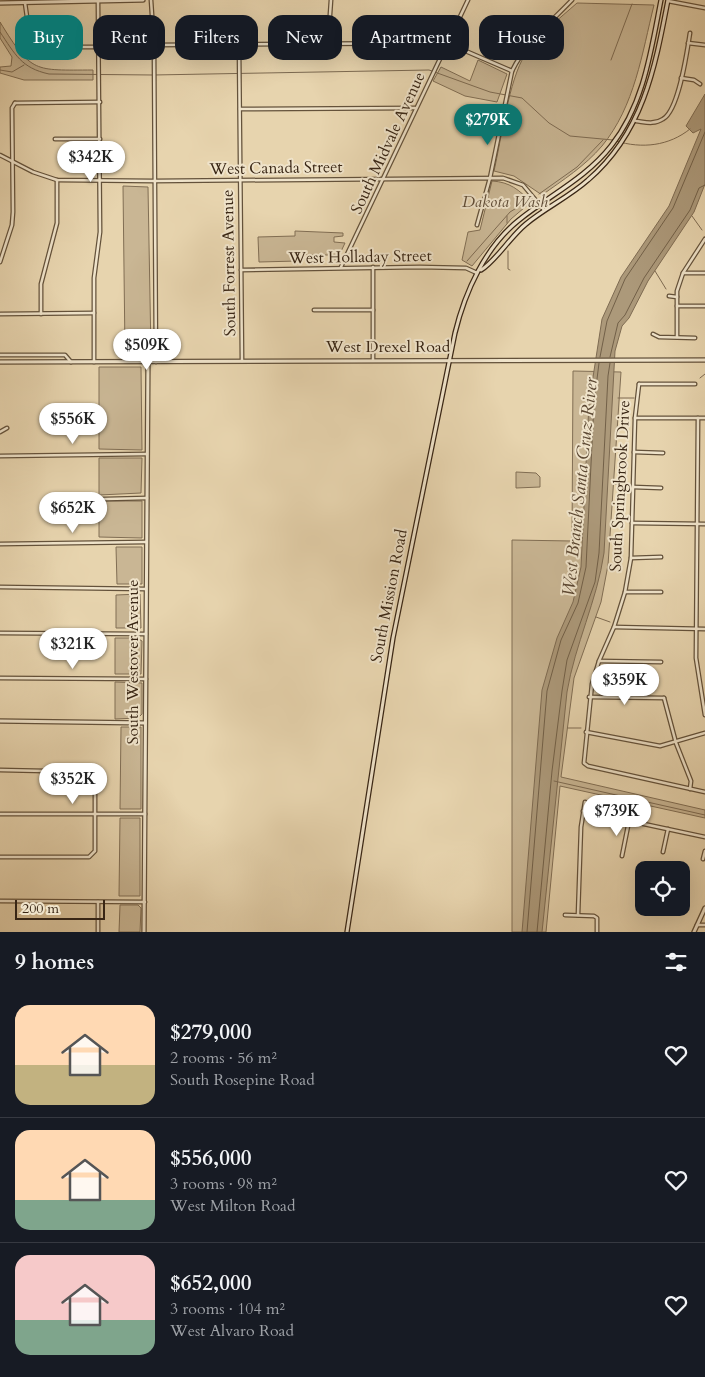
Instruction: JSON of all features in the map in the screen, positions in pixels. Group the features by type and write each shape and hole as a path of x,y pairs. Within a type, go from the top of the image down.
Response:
{"street":[{"path":"0,3 143,0"},
{"path":"151,0 152,15"},
{"path":"330,15 331,0"},
{"name":"South Midvale Avenue","path":"461,15 468,0"},
{"path":"477,225 490,178 512,72 519,56 542,29 572,0"},
{"path":"665,0 705,8"},
{"name":"South Mission Road","path":"347,932 392,638 461,313 480,272 481,264 499,238 518,221 583,175 618,136 637,103 665,0"},
{"name":"South Mission Road","path":"480,272 488,266 516,232 544,210 587,181 626,138 636,121 651,82 665,0"},
{"path":"98,2 98,15"},
{"path":"25,3 27,17 45,44 55,47 93,47"},
{"path":"636,121 650,123 666,117 674,103 690,33"},
{"path":"688,43 705,45"},
{"path":"469,53 512,72"},
{"path":"94,362 94,278 100,232 99,60"},
{"path":"154,60 156,362"},
{"name":"South Forrest Avenue","path":"239,60 242,361"},
{"name":"South Midvale Avenue","path":"341,267 386,177 415,108 439,60"},
{"path":"681,78 700,84"},
{"path":"644,80 651,82"},
{"path":"11,100 15,103 100,102"},
{"path":"0,262 12,225 12,108 15,103"},
{"path":"240,109 415,108"},
{"path":"55,139 100,139"},
{"name":"West Canada Street","path":"0,155 33,172 57,180 154,181 386,177 503,178 523,184 544,210"},
{"path":"41,314 41,284 57,223 57,180"},
{"path":"677,337 677,297 683,273 705,239"},
{"path":"373,360 374,267"},
{"name":"West Holladay Street","path":"241,270 374,267 466,268 480,272"},
{"path":"683,273 705,273"},
{"path":"669,296 677,297"},
{"path":"677,306 705,306"},
{"path":"314,310 373,310"},
{"path":"0,314 94,313"},
{"path":"654,334 659,337 695,338"},
{"name":"West Drexel Road","path":"0,355 65,355 71,362"},
{"name":"West Drexel Road","path":"0,362 450,359 705,360"},
{"name":"South Westover Avenue","path":"144,932 148,362"},
{"name":"South Springbrook Drive","path":"690,789 584,764 589,697 599,662 614,627 625,592 631,558 635,418 638,383 695,384"},
{"path":"635,418 705,418"},
{"path":"698,418 696,658 705,715"},
{"path":"0,432 8,428"},
{"path":"634,452 663,453"},
{"path":"0,456 147,454"},
{"path":"633,488 661,488"},
{"path":"65,500 147,498"},
{"path":"631,523 705,524"},
{"path":"0,544 146,542"},
{"path":"631,558 661,558"},
{"path":"0,587 146,589"},
{"path":"625,592 661,592"},
{"path":"614,627 705,628"},
{"path":"0,633 146,634"},
{"path":"599,662 662,662"},
{"path":"0,678 146,679"},
{"path":"589,697 665,697 676,743 691,781 690,789 705,792"},
{"path":"0,721 145,723"},
{"path":"586,732 651,746 676,743 705,733"},
{"path":"0,770 88,770 92,773 95,777 95,851 93,855"},
{"path":"92,773 96,770"},
{"path":"578,915 579,856 585,802"},
{"path":"583,811 705,838"},
{"path":"0,814 145,814"},
{"path":"622,856 629,821"},
{"path":"664,852 668,829"},
{"path":"703,860 705,851"},
{"path":"0,857 89,857 93,855"},
{"path":"93,855 96,858"},
{"path":"0,902 145,902"},
{"path":"98,902 98,932"},
{"path":"694,932 705,908"},
{"path":"566,915 595,916 598,918 598,932"},
{"path":"696,925 705,925"}],"green space":[{"name":"Dakota Wash","path":"577,3 654,5 636,78 630,96 613,130 602,146 588,160 542,195 514,176 494,171 510,94 519,66 522,60 564,60 564,15"},
{"path":"0,22 15,44 15,60 28,60 36,66 46,69 93,70 93,80 24,80 0,73 0,67 11,66 12,57 0,38"},
{"path":"478,60 507,74 497,102 465,96 433,81 441,67 470,81"},
{"name":"Dakota Wash","path":"492,181 514,187 531,202 511,219 472,266 462,260 468,232 480,230"},
{"path":"123,186 148,187 151,353 125,352"},
{"path":"295,231 343,233 343,236 334,237 334,242 345,243 335,264 335,255 299,255 298,261 259,262 258,237 295,236"},
{"path":"99,367 141,367 142,450 99,449"},
{"path":"573,371 621,372 608,565 601,602 574,678 561,777 705,810 705,818 560,786 546,932 512,932 512,540 572,541"},
{"path":"99,458 142,458 141,493 99,495"},
{"path":"516,472 536,473 540,477 540,487 516,488"},
{"path":"99,501 142,501 142,538 99,537"},
{"path":"116,547 142,547 142,584 117,584"},
{"path":"140,594 141,628 116,628 116,595"},
{"path":"115,638 137,638 142,641 141,674 115,674"},
{"path":"115,682 142,683 142,714 138,718 115,719"},
{"path":"121,727 141,727 141,809 120,809"},
{"path":"120,818 140,818 140,896 119,896"},
{"path":"120,905 138,905 141,908 140,932 119,932"}],"water":[{"name":"West Branch Santa Cruz River","path":"705,94 705,184 694,212 648,281 629,318 622,326 615,351 604,553 601,571 575,657 567,692 542,932 522,932 542,690 557,638 573,602 581,567 589,403 602,319 621,277 669,206 701,129 693,133 686,126"}],"waterway":[{"path":"611,60 632,4"},
{"name":"Dakota Wash","path":"0,32 25,64 49,74 153,75 429,70 490,92 522,98 549,123 570,136 613,140"},
{"path":"0,70 12,72 24,65"},
{"name":"Dakota Wash","path":"616,141 636,145 655,144 673,139 690,129"},
{"path":"539,194 577,167 603,140"},
{"path":"467,261 510,212 531,199"},
{"path":"507,216 507,223"},
{"path":"692,216 702,230"},
{"path":"508,251 508,269 510,270"},
{"path":"655,271 666,289"},
{"path":"700,378 705,374"},
{"path":"618,398 634,398"},
{"path":"614,484 629,484"},
{"path":"596,617 610,622"},
{"path":"568,728 581,728"},
{"path":"554,781 705,815"}]}
